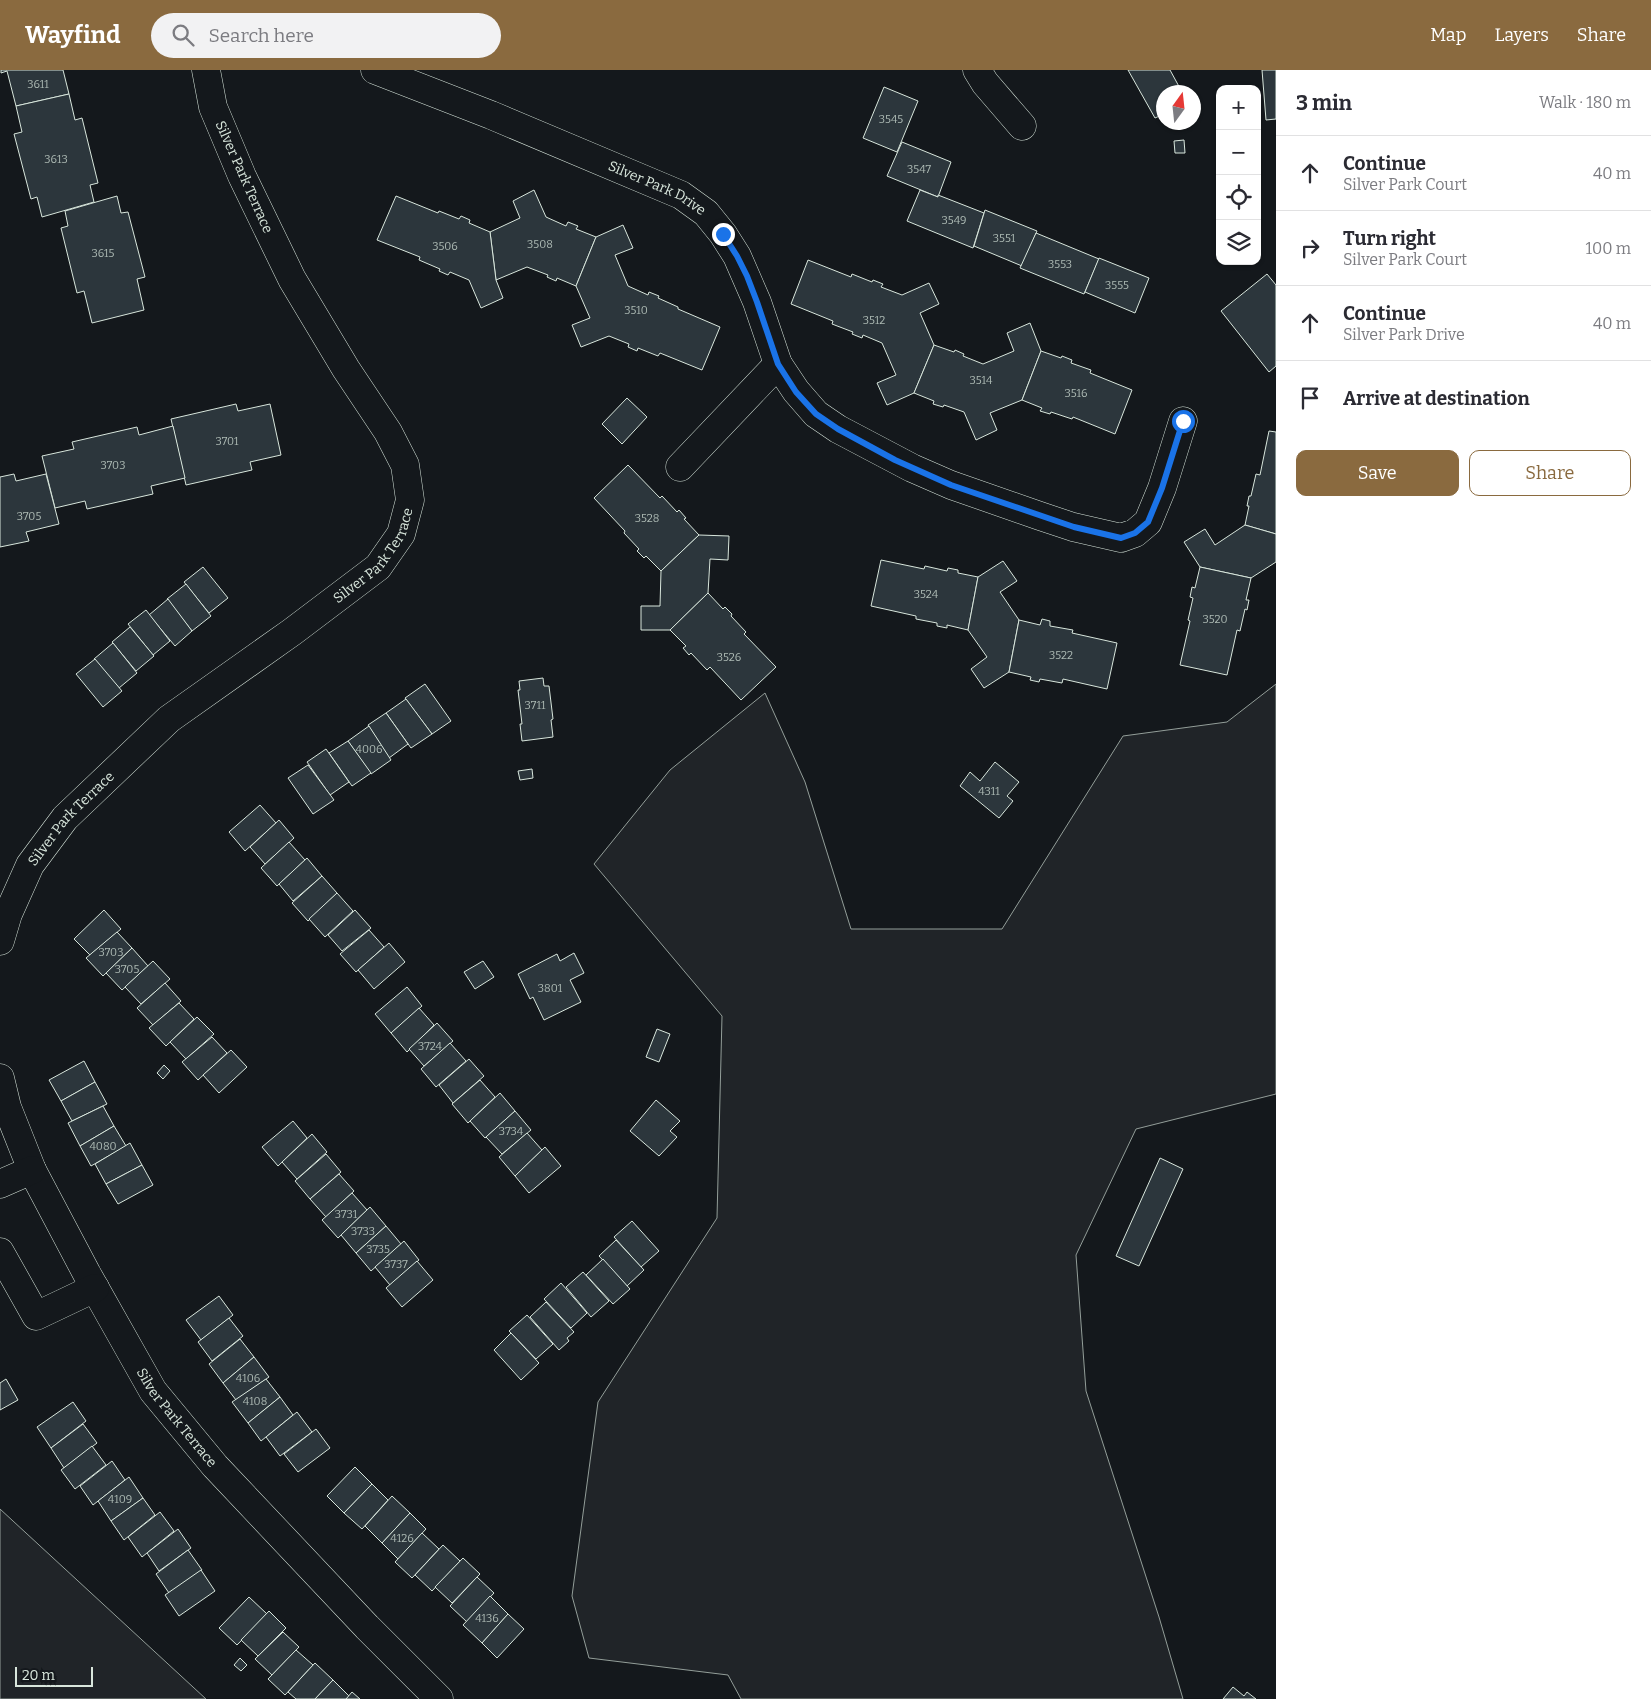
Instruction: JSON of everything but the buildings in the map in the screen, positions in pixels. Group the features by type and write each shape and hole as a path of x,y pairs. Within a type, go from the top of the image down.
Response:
{"street":[{"name":"Silver Park Terrace","path":"0,941 8,914 30,865 65,818 169,719 292,632 378,567 401,534 410,500 406,465 388,432 346,369 292,279 242,176 213,107 206,70"},
{"name":"Silver Park Drive","path":"375,70 491,115 687,199 706,213 723,234 737,256 757,302 778,364 796,392 816,414 838,429 895,460 951,485 1074,527 1121,538 1135,533 1148,522 1165,479 1183,421"},
{"path":"977,70 985,83 1022,126"},
{"path":"680,467 778,364"},
{"name":"Silver Park Terrace","path":"0,1078 7,1107 32,1170 153,1391 215,1466 367,1628 439,1699"},
{"path":"0,1184 32,1170"},
{"path":"0,1252 36,1316 95,1288"}],"shaded area":[{"path":"1276,684 1276,1094 1136,1129 1076,1255 1086,1391 1159,1617 1183,1699 741,1699 728,1675 589,1658 572,1596 598,1402 717,1218 722,1016 594,864 670,770 765,693 805,782 851,929 1002,929 1123,736 1227,722"},
{"path":"0,1509 206,1699 0,1699"}],"route":[{"path":"723,234 747,276 767,328 778,364 796,392 816,414 838,429 895,460 951,485 1074,527 1121,538 1135,533 1148,522 1162,488 1183,421"}]}
